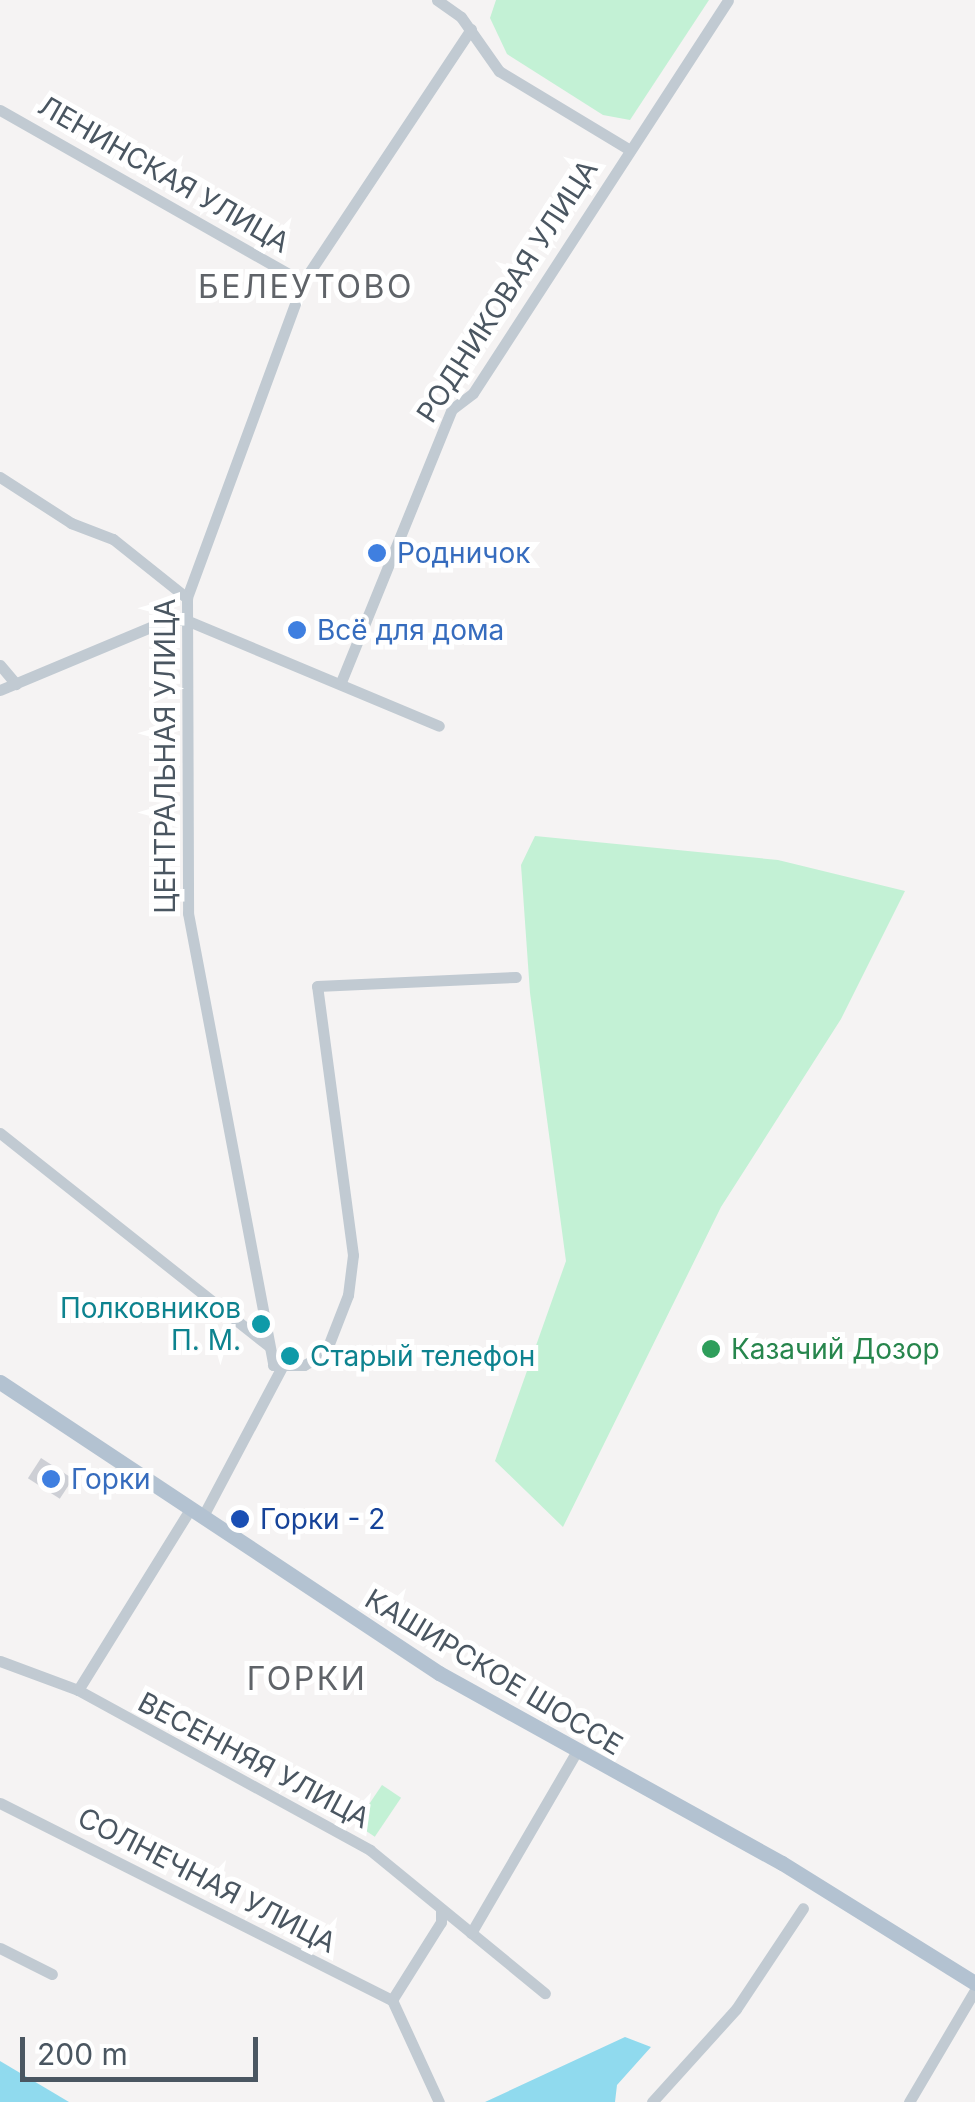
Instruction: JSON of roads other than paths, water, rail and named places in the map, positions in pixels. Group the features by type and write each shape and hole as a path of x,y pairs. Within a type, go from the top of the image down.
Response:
{"main road":[{"name":"КАШИРСКОЕ ШОССЕ","path":"0,1382 575,1754 752,1846 975,1986"}],"street":[{"path":"437,0 472,29 499,71 630,150"},
{"name":"РОДНИКОВАЯ УЛИЦА","path":"341,682 452,409 474,392 728,0"},
{"name":"ЦЕНТРАЛЬНАЯ УЛИЦА","path":"269,1346 194,954 187,598 303,282 472,29"},
{"name":"ЛЕНИНСКАЯ УЛИЦА","path":"0,110 303,282"},
{"path":"0,477 71,523 113,539 187,598"},
{"path":"0,690 167,620 186,620 438,726"},
{"path":"0,665 16,684"},
{"path":"0,1133 269,1346 272,1366 282,1367 325,1354 348,1295 353,1255 317,986 516,977"},
{"path":"78,1690 197,1512 282,1367"},
{"name":"ВЕСЕННЯЯ УЛИЦА","path":"0,1660 78,1690 370,1850 545,1992"},
{"path":"471,1932 575,1754"},
{"name":"СОЛНЕЧНАЯ УЛИЦА","path":"0,1803 392,2000"},
{"path":"652,2102 736,2009 802,1908"},
{"path":"439,2102 392,2000 441,1922 441,1909"},
{"path":"0,1948 52,1974"},
{"path":"909,2102 975,1986"}],"water":[{"path":"625,2037 651,2047 617,2085 615,2102 485,2102"},
{"path":"0,2061 69,2102 0,2102"}],"place":[{"name":"Родничок","path":"377,553"},
{"name":"Всё для дома","path":"297,630"},
{"name":"Полковников П. М.","path":"261,1324"},
{"name":"Казачий Дозор","path":"711,1349"},
{"name":"Старый телефон","path":"290,1356"},
{"name":"Горки","path":"51,1479"},
{"name":"Горки - 2","path":"240,1519"}],"district":[{"name":"БЕЛЕУТОВО","path":"306,287"},
{"name":"ГОРКИ","path":"307,1679"}]}
